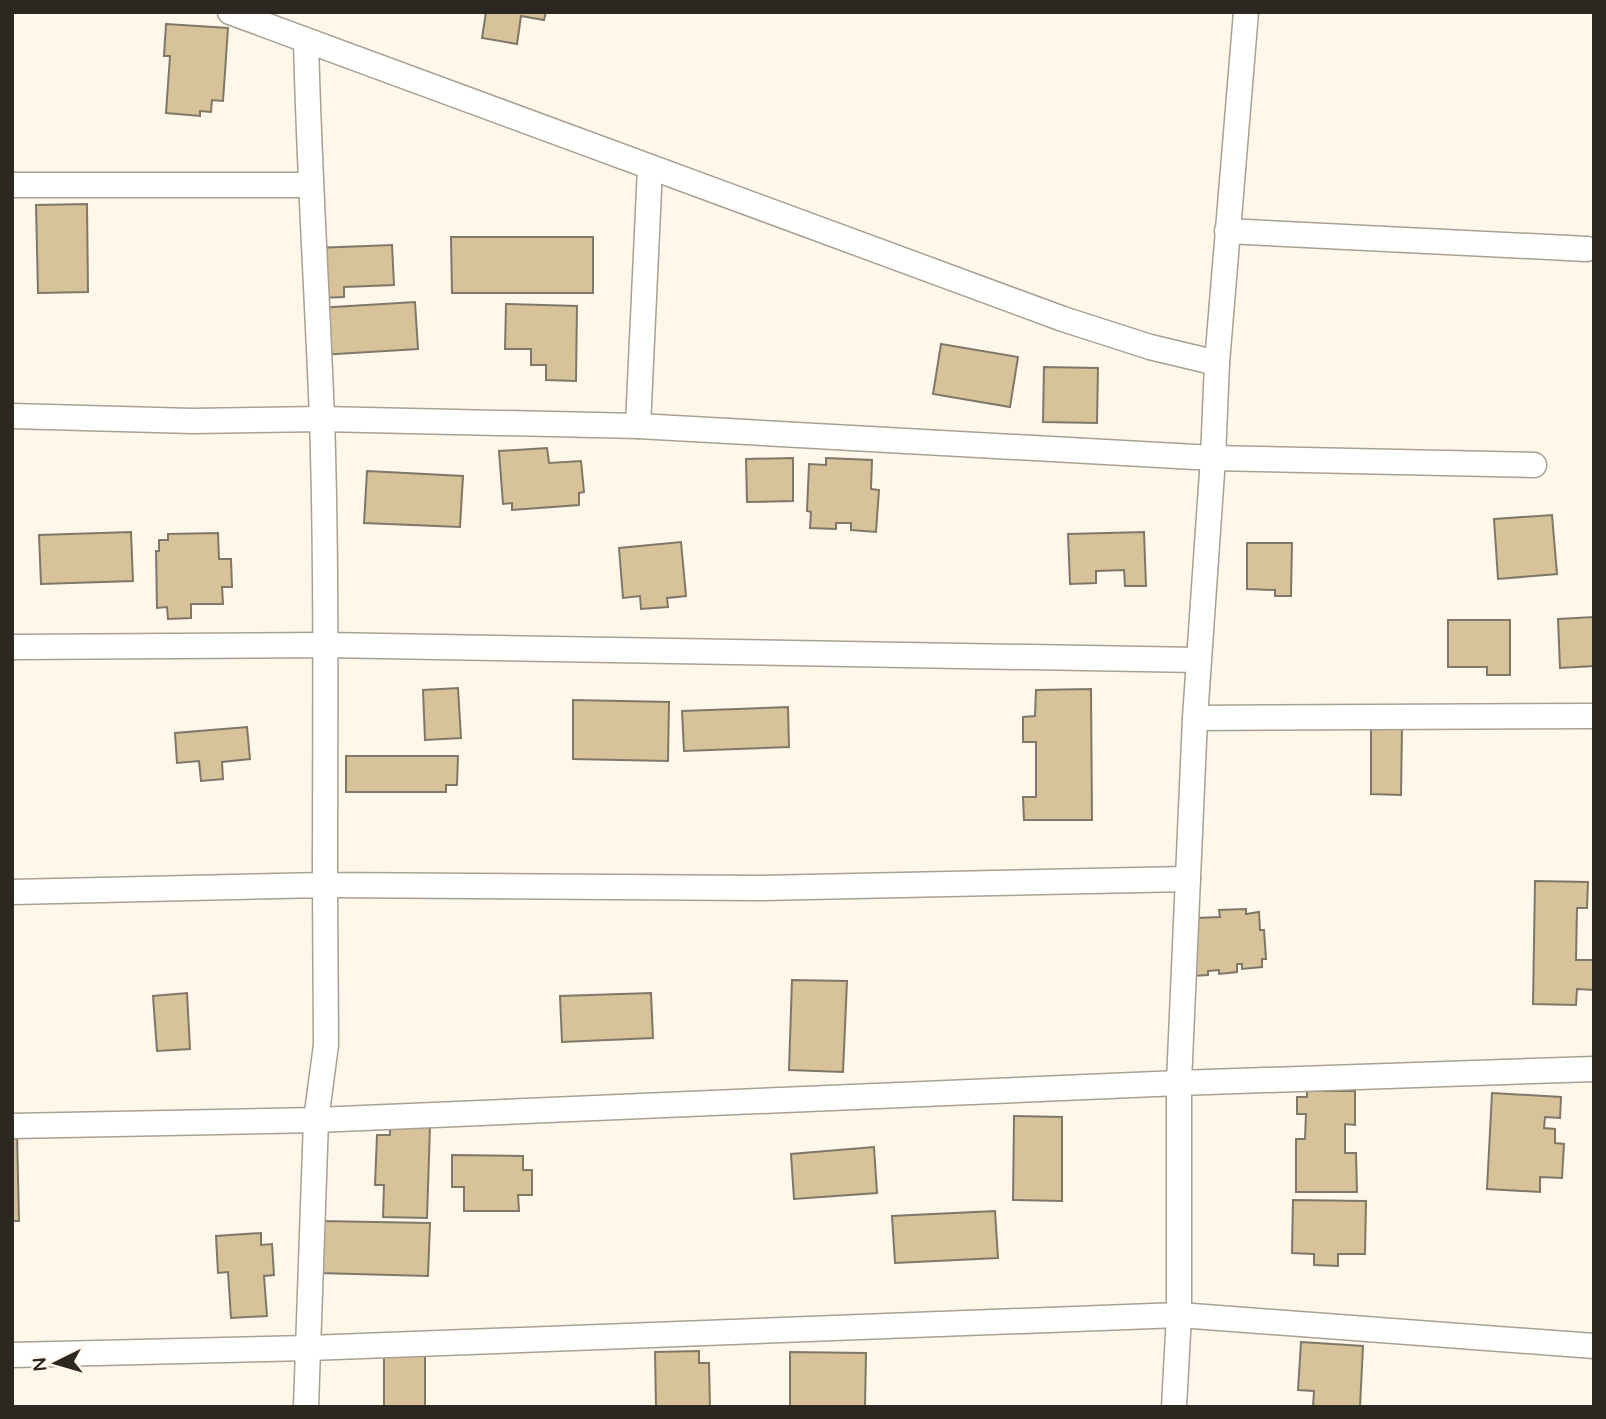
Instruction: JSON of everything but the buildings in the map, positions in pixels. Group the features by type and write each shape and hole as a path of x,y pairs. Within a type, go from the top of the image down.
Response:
{"street":[{"path":"230,12 1063,319 1150,347 1217,363"},
{"path":"1174,1407 1179,1315 1179,1083 1195,718 1217,363 1246,12"},
{"path":"306,41 310,186 322,419 326,1045 317,1120 306,1407"},
{"path":"638,426 650,168"},
{"path":"12,185 310,186"},
{"path":"1227,231 1587,249"},
{"path":"12,416 193,421 322,419 638,426 1213,458 1534,465"},
{"path":"12,647 325,645 1198,660"},
{"path":"1195,718 1594,716"},
{"path":"12,892 325,885 758,888 1188,879"},
{"path":"12,1126 317,1120 1179,1083 1594,1069"},
{"path":"12,1355 309,1348 1179,1315 1594,1346"}]}
